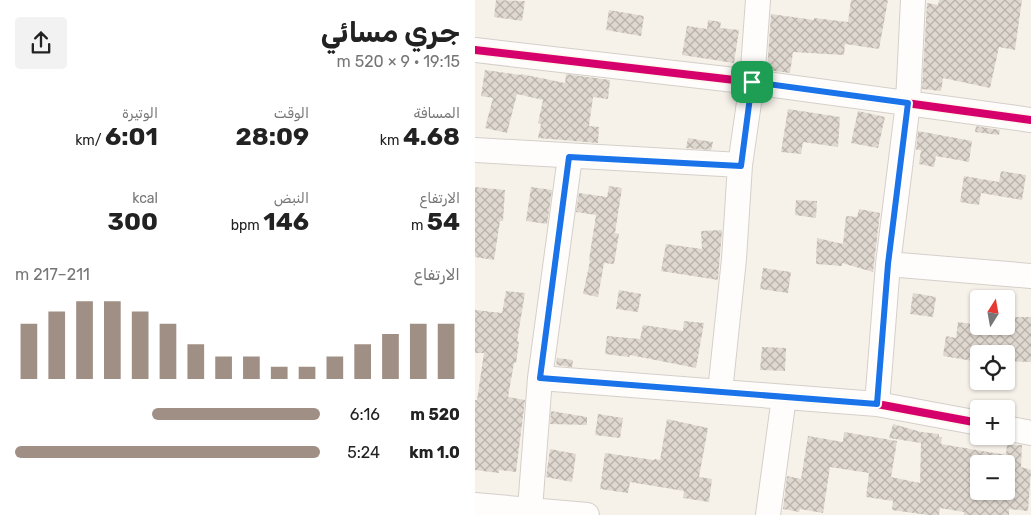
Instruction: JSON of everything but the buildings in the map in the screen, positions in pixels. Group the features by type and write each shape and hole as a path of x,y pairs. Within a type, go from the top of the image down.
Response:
{"street":[{"path":"719,392 734,259 741,166 752,82 758,0"},
{"path":"877,404 888,264 908,103 913,0"},
{"path":"475,50 752,82 1031,120"},
{"path":"475,150 741,166"},
{"path":"530,509 540,378 569,157"},
{"path":"888,264 1031,276"},
{"path":"540,378 877,404 970,421"},
{"path":"768,515 784,397"},
{"path":"1015,430 1031,433"},
{"path":"475,505 587,515"}],"cycle path":[{"path":"475,50 752,82 1031,120"},
{"path":"540,378 877,404 970,421"}],"route":[{"path":"752,82 908,103 888,264 877,404 540,378 569,157 741,166 752,82"}]}
